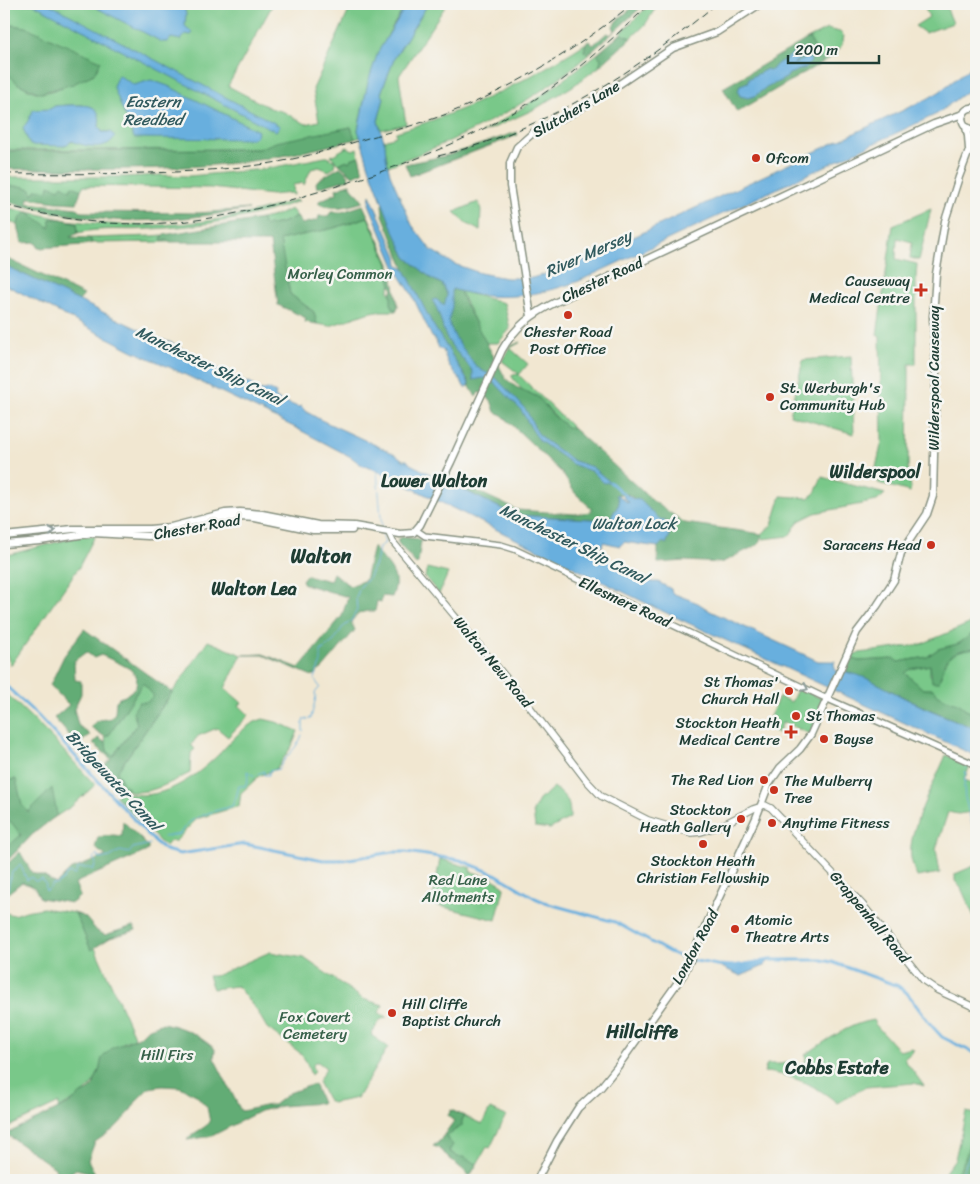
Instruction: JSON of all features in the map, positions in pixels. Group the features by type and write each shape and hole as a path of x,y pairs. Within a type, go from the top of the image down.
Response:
{"highway":[{"name":"Slutchers Lane","path":"531,316 509,177 510,163 517,146 534,132 576,111 674,48 717,32 760,4"},
{"name":"Chester Road","path":"4,544 92,533 148,536 173,534 224,519 240,517 255,518 313,530 360,529 408,534 416,530 433,499 496,360 512,335 531,316 556,302 934,124 950,120 963,114 967,109 976,108"},
{"name":"Wilderspool Causeway","path":"963,114 962,122 968,136 969,150"},
{"path":"950,120 976,131"},
{"name":"Wilderspool Causeway","path":"830,691 862,625 896,577 902,550 927,514 931,504 936,374 933,317 936,274 945,222 976,131"},
{"name":"Chester Road","path":"4,536 73,528 150,529 171,527 225,513 240,512 262,514 310,524 354,526 360,529"},
{"name":"Wilderspool Causeway","path":"862,625 866,614 882,598"},
{"name":"London Road","path":"537,1180 575,1113 618,1066 683,975 762,807 772,780 806,742 830,691"}],"main road":[{"name":"Ellesmere Road","path":"416,530 425,536 509,547 827,699 976,765"},
{"name":"Walton New Road","path":"388,532 394,544 523,698 580,773 597,792 608,800 648,820 690,833 701,832 720,826 762,807"},
{"name":"Grappenhall Road","path":"762,807 773,811 868,910 924,981 937,990 976,1008"}],"green space":[{"path":"4,4 273,4 228,86 306,124 319,121 313,89 352,4 407,4 388,34 375,64 365,95 358,130 361,137 355,139 351,127 258,149 4,150 4,70 25,87 41,93 94,74 26,27 4,24","holes":["82,105 102,132 110,132 67,143 23,128 41,109 50,110 55,106"]},
{"path":"428,4 447,4 399,76 406,124 381,130 378,121 384,98 381,93 395,57"},
{"path":"637,4 645,4 615,31 613,26 617,20"},
{"path":"650,4 658,4 645,25 630,39 630,37 621,34 612,42"},
{"path":"923,4 945,4 953,23 925,33 915,26 929,17"},
{"path":"4,24 26,27 101,61 94,74 73,84 40,93 18,84 4,70"},
{"path":"827,29 840,32 844,36 842,45 837,52 823,62 809,38"},
{"path":"607,33 611,35 589,54 584,51 586,43 589,41 593,45"},
{"path":"621,34 630,37 630,39 599,67 601,59 597,54"},
{"path":"809,38 823,62 737,112 723,88"},
{"path":"586,43 584,51 589,54 567,72 519,105 468,132 388,166 384,140 396,136 396,132 446,115 494,95 541,71"},
{"path":"597,54 602,58 599,67 573,86 535,109 482,133 547,92"},
{"path":"351,127 355,139 352,140 289,155 241,162 142,169 4,169 4,151 258,149 276,142"},
{"path":"517,132 518,135 410,176 405,164 449,155"},
{"path":"347,147 353,150 357,148 359,156 351,159 348,163 344,161 339,164 331,156"},
{"path":"359,156 363,172 353,176 339,164 347,160 348,162 351,161 351,159"},
{"path":"325,157 336,162 335,167 329,171 319,167 311,169 304,185 303,183 293,185 294,195 291,193 272,195 211,188 83,186 81,190 72,186 70,190 59,189 33,194 10,186 4,191 4,177 189,176 265,169"},
{"path":"340,167 348,174 349,179 317,188 316,183 318,180"},
{"path":"350,184 363,202 341,207 319,204 319,201 337,193 336,189"},
{"path":"49,185 59,189 62,185 70,190 72,186 81,190 77,203 28,198 27,203 77,208 81,212 199,213 249,209 176,219 138,221 89,218 4,201 4,191 9,186 21,186 31,189 33,194 37,189 48,191"},
{"path":"295,200 299,201 245,217 168,228 96,230 78,233 77,223 66,220 124,225 182,224 238,216"},
{"path":"383,202 406,257 432,279 460,291 464,302 506,379 516,387 538,397 553,415 567,427 574,429 653,501 685,523 762,534 759,544 721,563 685,561 658,563 658,547 663,541 666,543 670,535 667,522 661,521 649,509 628,494 625,496 616,495 619,504 609,520 515,515 462,489 464,485 517,510 575,514 591,512 591,508 575,493 562,473 502,415 495,412 491,400 479,392 476,397 469,382 440,338 420,302 383,215"},
{"path":"478,202 481,209 480,231 466,223 454,212"},
{"path":"363,205 390,264 397,309 394,310 391,304 391,291 393,291 389,278 392,277 388,264 368,217 334,228 280,240 290,294 314,312 317,324 305,322 306,318 278,305 270,242 170,242 161,239 163,235 261,219 265,226 282,223 297,216 302,224 318,220 319,216 328,216 331,212 342,212"},
{"path":"4,207 62,219 50,219 51,228 20,217 18,225 4,220"},
{"path":"291,209 297,216 282,223 265,226 261,219 275,216"},
{"path":"931,209 919,260 910,258 912,242 897,238 896,259 917,264 916,364 909,364 908,474 911,487 910,492 878,483 880,474 875,472 882,441 880,337 877,335 893,225"},
{"path":"28,212 50,228 50,219 62,219 77,223 78,233 70,237 90,238 92,243 39,248 35,242 22,243 18,225 20,217"},
{"name":"Morley Common","path":"368,217 388,264 392,277 390,278 391,286 389,287 389,293 391,293 394,309 397,309 396,311 367,313 330,326 317,324 314,312 290,294 279,240 334,228"},
{"path":"163,235 161,240 168,240 170,242 92,243 90,238 152,236"},
{"path":"4,257 84,295 79,301 9,268 4,265"},
{"path":"460,291 504,303 510,329 498,343 485,343"},
{"path":"521,342 510,348 528,364 519,375 574,429 567,427 537,397 523,391 512,377 512,375 519,374 502,361 510,346"},
{"path":"851,356 854,434 790,415 803,360"},
{"path":"822,477 885,494 877,501 815,513 799,521 789,536 763,539 762,534 772,525 781,496 808,498 815,493"},
{"path":"80,536 95,536 79,567 11,665 4,648 4,556"},
{"path":"401,537 419,539 421,541 418,563 416,564 398,543 398,539"},
{"path":"373,547 388,564 394,575 395,589 392,597 382,596 381,602 377,601 375,611 364,612 356,616 351,622 355,630 323,668 312,676 263,655 242,655 263,654 299,668 342,616 348,597 304,584 302,580 306,575 330,581 333,573 350,586 365,580"},
{"path":"427,568 448,573 439,594 425,577"},
{"path":"976,621 976,634 971,635 958,644 938,649 927,657 898,662 894,659 859,661 851,658 852,654 919,645"},
{"path":"84,629 172,692 117,772 122,782 132,792 122,788 101,770 111,759 93,743 98,738 106,743 107,751 113,756 137,724 133,712 139,702 147,702 154,696 143,683 109,735 105,737 91,727 98,721 111,718 115,713 116,701 136,687 137,677 130,669 101,655 94,658 86,652 74,661 75,680 81,681 81,694 74,709 78,725 90,735 78,745 54,718 69,705 50,685 64,656"},
{"path":"976,634 976,648 954,653 947,661 939,682 932,682 930,665 911,669 905,673 923,689 933,689 937,694 959,704 967,711 976,713 976,729 846,671 851,658 859,661 894,659 898,662 927,657 938,649 958,644 971,635"},
{"path":"208,641 242,655 225,688 242,703 239,705 249,715 228,737 217,728 198,736 191,745 195,749 191,753 190,773 155,789 132,792 122,782 117,772"},
{"path":"976,648 976,713 967,711 959,704 937,694 933,689 923,689 904,673 911,669 930,665 930,675 939,682 947,661 954,653"},
{"path":"143,683 154,696 147,702 137,724 113,756 107,751 105,737 109,735"},
{"path":"798,688 825,700 810,734 783,722 778,733 765,727 779,697 791,702"},
{"path":"4,691 53,739 95,785 72,806 33,834 4,864"},
{"path":"263,719 298,731 292,746 276,769 259,776 241,793 239,806 196,819 176,841 170,841 166,846 160,842 116,796 121,791 148,795 174,787 209,763 244,729"},
{"path":"946,755 970,766 964,780 976,785 976,835 972,812 958,814 948,812 936,849 940,873 917,877 911,858 913,834 917,820"},
{"path":"16,779 22,805 28,812 52,788 57,815 33,834 4,864 4,850 21,835 12,823 4,817 4,781"},
{"path":"554,787 567,800 570,818 550,829 535,827 533,811 539,800"},
{"path":"123,821 149,847 147,851 75,883 80,896 72,903 40,898 35,888 22,882 7,894 4,893 4,867 20,852 32,873 45,877 56,884 70,870 106,856 95,848 98,837 122,836"},
{"name":"Red Lane Allotments","path":"440,859 471,868 470,871 493,879 503,885 504,889 496,920 432,904"},
{"path":"976,865 976,921 961,888 955,881 955,874"},
{"path":"43,908 75,913 91,950 95,948 135,1038 124,1042 102,1058 96,1077 88,1090 82,1095 58,1109 59,1103 4,1129 4,911 14,914"},
{"path":"75,913 85,917 97,931 105,935 133,926 136,930 110,938 91,950"},
{"name":"Fox Covert Cemetery","path":"270,952 304,958 363,999 383,1005 379,1013 387,1017 380,1020 371,1035 388,1047 357,1098 332,1103 327,1099 318,1082 326,1068 315,1062 312,1067 315,1071 311,1075 306,1061 299,1052 267,1028 257,1011 237,986 213,989 208,976 215,976"},
{"path":"873,1020 899,1051 912,1048 914,1050 904,1059 924,1086 914,1083 866,1087 837,1103 821,1091 794,1078 764,1072 767,1064 787,1062 798,1068 804,1065 805,1055 829,1039 855,1025"},
{"name":"Hill Firs","path":"163,1023 190,1032 215,1049 214,1058 241,1111 274,1105 289,1093 314,1084 322,1103 281,1106 260,1111 212,1136 187,1140 210,1122 207,1107 196,1095 180,1087 162,1086 149,1088 114,1129 95,1142 88,1160 95,1174 76,1169 61,1180 55,1180 55,1168 6,1134 69,1104 81,1094 87,1092 93,1086 102,1058 112,1048 139,1037 147,1029"},
{"path":"490,1109 506,1116 490,1148 487,1147 470,1176 437,1147 433,1146 439,1142 454,1121 448,1116 451,1110 482,1124"},
{"path":"451,1110 464,1116 462,1126 447,1135 447,1138 453,1145 449,1151 458,1157 463,1157 477,1164 470,1176 437,1147 433,1146 439,1142 454,1121 448,1116"},
{"path":"966,1112 976,1114 976,1180 939,1180 955,1159"},
{"path":"976,1115 976,1152 972,1162 971,1176 965,1180 947,1180 960,1169 966,1156"}],"water":[{"path":"33,4 49,4 280,126 276,131 265,126"},
{"path":"89,4 183,4 186,14 185,26 193,33 191,35 186,34 181,40 171,38 168,42 162,42"},
{"path":"407,4 428,4 395,57 381,93 384,98 378,121 385,144 390,174 412,225 431,250 454,264 480,273 506,278 532,278 572,266 927,99 976,63 976,84 937,114 579,281 548,291 517,296 485,296 452,289 450,326 456,339 475,365 495,377 518,401 526,410 537,432 543,439 574,461 592,467 610,482 604,483 593,472 572,464 540,441 521,410 496,384 484,378 473,380 473,372 446,337 439,313 432,300 436,299 444,306 447,295 442,284 432,279 406,257 391,225 369,167 358,130 368,82 378,52"},
{"path":"794,52 802,57 794,64 807,58 810,58 811,62 805,68 789,74 786,78 764,89 755,96 748,98 740,96 738,92 740,85 767,69 772,70"},
{"name":"Eastern Reedbed","path":"118,75 134,85 151,80 168,86 258,131 257,136 252,139 134,138 113,86"},
{"path":"68,105 86,106 95,109 100,118 99,126 102,132 110,132 115,136 112,141 102,146 83,145 72,141 64,146 30,145 23,128 33,110"},
{"path":"370,195 397,256 398,264 405,270 432,323 469,383 467,387 464,387 451,368 443,350 439,349 411,293 397,271 369,204"},
{"name":"Manchester Ship Canal","path":"4,265 155,337 179,346 191,356 247,383 250,382 261,391 268,389 276,393 275,397 282,402 286,401 298,407 301,406 305,411 321,420 395,454 403,460 407,460 410,464 515,515 609,520 619,504 617,494 628,503 623,497 626,494 633,499 640,500 661,521 663,520 669,525 668,533 670,535 666,544 663,542 658,547 624,542 620,546 603,542 602,547 593,541 588,541 587,538 583,541 583,547 652,582 658,582 671,589 672,593 698,603 710,611 818,661 835,661 836,671 847,672 877,683 923,707 976,729 976,756 660,610 367,466 363,466 351,457 296,428 133,351 4,284"},
{"path":"770,960 764,966 741,976 717,965 733,966"}],"waterway":[{"path":"377,471 382,529"},
{"name":"Walton Lock","path":"610,482 628,498"},
{"path":"303,731 303,720 311,718 316,697 315,693 320,687 314,679 321,662 321,651 334,641 342,628 351,621 357,610 356,598 360,587 368,579 377,559 379,547 385,543 382,533"},
{"name":"Bridgewater Canal","path":"4,684 38,716 154,841 165,850 180,854 245,844 323,860 343,860 393,852 406,852 460,860 497,875 535,898 549,904 615,922 685,959 733,966 770,960 822,960 898,986 907,993 942,1037 976,1054"},
{"path":"163,837 180,834 189,822 196,818 232,806 239,786 245,786 248,779 247,771 254,776 264,771 264,775 269,775 269,771 279,769 302,735"},
{"path":"966,767 965,798 976,839"},
{"path":"4,891 7,891 12,872 20,864 27,880 31,877 35,881 42,879 47,891 53,884 56,885 64,879 66,875 70,873 75,875 78,868 90,868 93,870 96,863 93,858 97,854 100,859 110,857 120,851 129,853 133,848 150,844"},
{"path":"954,1180 963,1171 971,1152 976,1130"}],"railway":[{"path":"4,174 188,171 265,164 295,159 406,127 469,105 543,67 589,37 632,4"},
{"path":"4,205 95,222 167,223 223,216 334,187 387,170 438,150 513,113 567,77 650,4"},
{"path":"438,156 477,145 514,131 551,115 586,96 620,76 653,53 716,4"}],"place":[{"name":"Ofcom","path":"756,158"},
{"name":"Causeway Medical Centre","path":"921,290"},
{"name":"Chester Road Post Office","path":"568,315"},
{"name":"St. Werburgh's Community Hub","path":"770,397"},
{"name":"Saracens Head","path":"931,545"},
{"name":"St Thomas' Church Hall","path":"789,691"},
{"name":"St Thomas","path":"796,716"},
{"name":"Stockton Heath Medical Centre","path":"791,732"},
{"name":"Bayse","path":"824,739"},
{"name":"The Red Lion","path":"764,780"},
{"name":"The Mulberry Tree","path":"774,790"},
{"name":"Stockton Heath Gallery","path":"741,819"},
{"name":"Anytime Fitness","path":"772,823"},
{"name":"Stockton Heath Christian Fellowship","path":"703,844"},
{"name":"Atomic Theatre Arts","path":"735,929"},
{"name":"Hill Cliffe Baptist Church","path":"392,1013"}],"district":[{"name":"Wilderspool","path":"875,472"},
{"name":"Lower Walton","path":"434,481"},
{"name":"Walton","path":"321,556"},
{"name":"Walton Lea","path":"254,589"},
{"name":"Hillcliffe","path":"642,1032"},
{"name":"Cobbs Estate","path":"837,1068"}],"water label":[{"name":"River Mersey","path":"588,253"}]}
